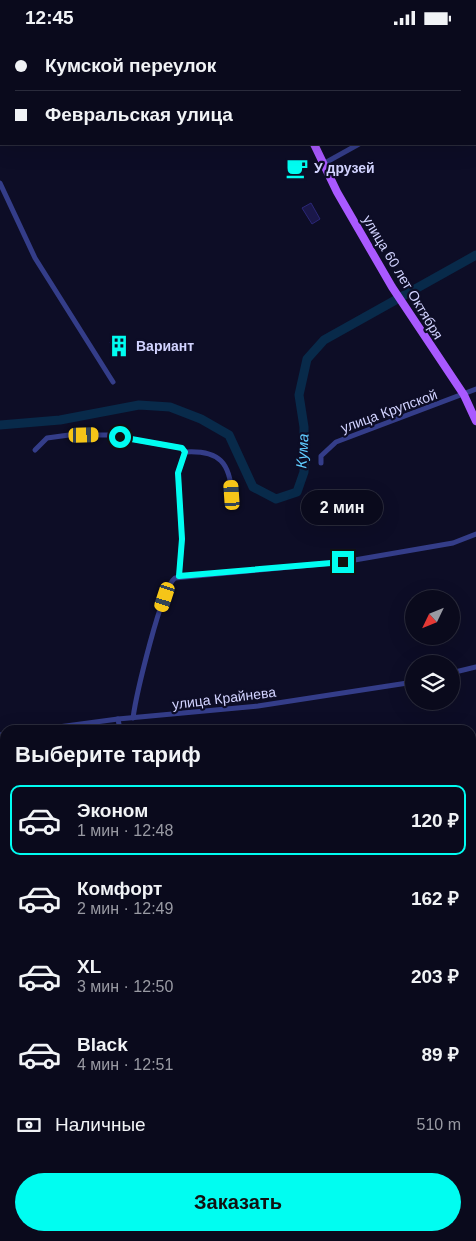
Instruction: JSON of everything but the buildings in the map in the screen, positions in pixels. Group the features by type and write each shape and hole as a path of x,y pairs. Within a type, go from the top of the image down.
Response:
{"main road":[{"name":"улица 60 лет Октября","path":"314,145 337,192 392,287 464,395 476,421"}],"street":[{"path":"323,164 357,145"},
{"path":"0,183 35,258 113,382"},
{"name":"улица Крупской","path":"321,463 321,456 336,443 476,389"},
{"path":"35,450 47,438 69,435 108,435 182,448 185,452 203,452 216,457 225,464 231,475 232,495"},
{"path":"179,576 182,539 178,473 185,452"},
{"path":"133,718 138,686 172,580 179,576 343,562 453,543 476,534"},
{"path":"460,671 476,667"},
{"name":"улица Крайнева","path":"73,725 258,706 405,683"},
{"path":"118,719 119,725"}],"waterway":[{"name":"Кума","path":"0,425 60,420 139,405 170,407 201,419 229,435 253,487 276,499 297,492 304,472 304,427 299,395 307,359 324,340 476,255"}],"place":[{"name":"У друзей","path":"297,168"},
{"name":"Вариант","path":"119,346"}],"route":[{"path":"120,437 182,448 185,452 178,473 182,539 179,576 343,562"}]}
